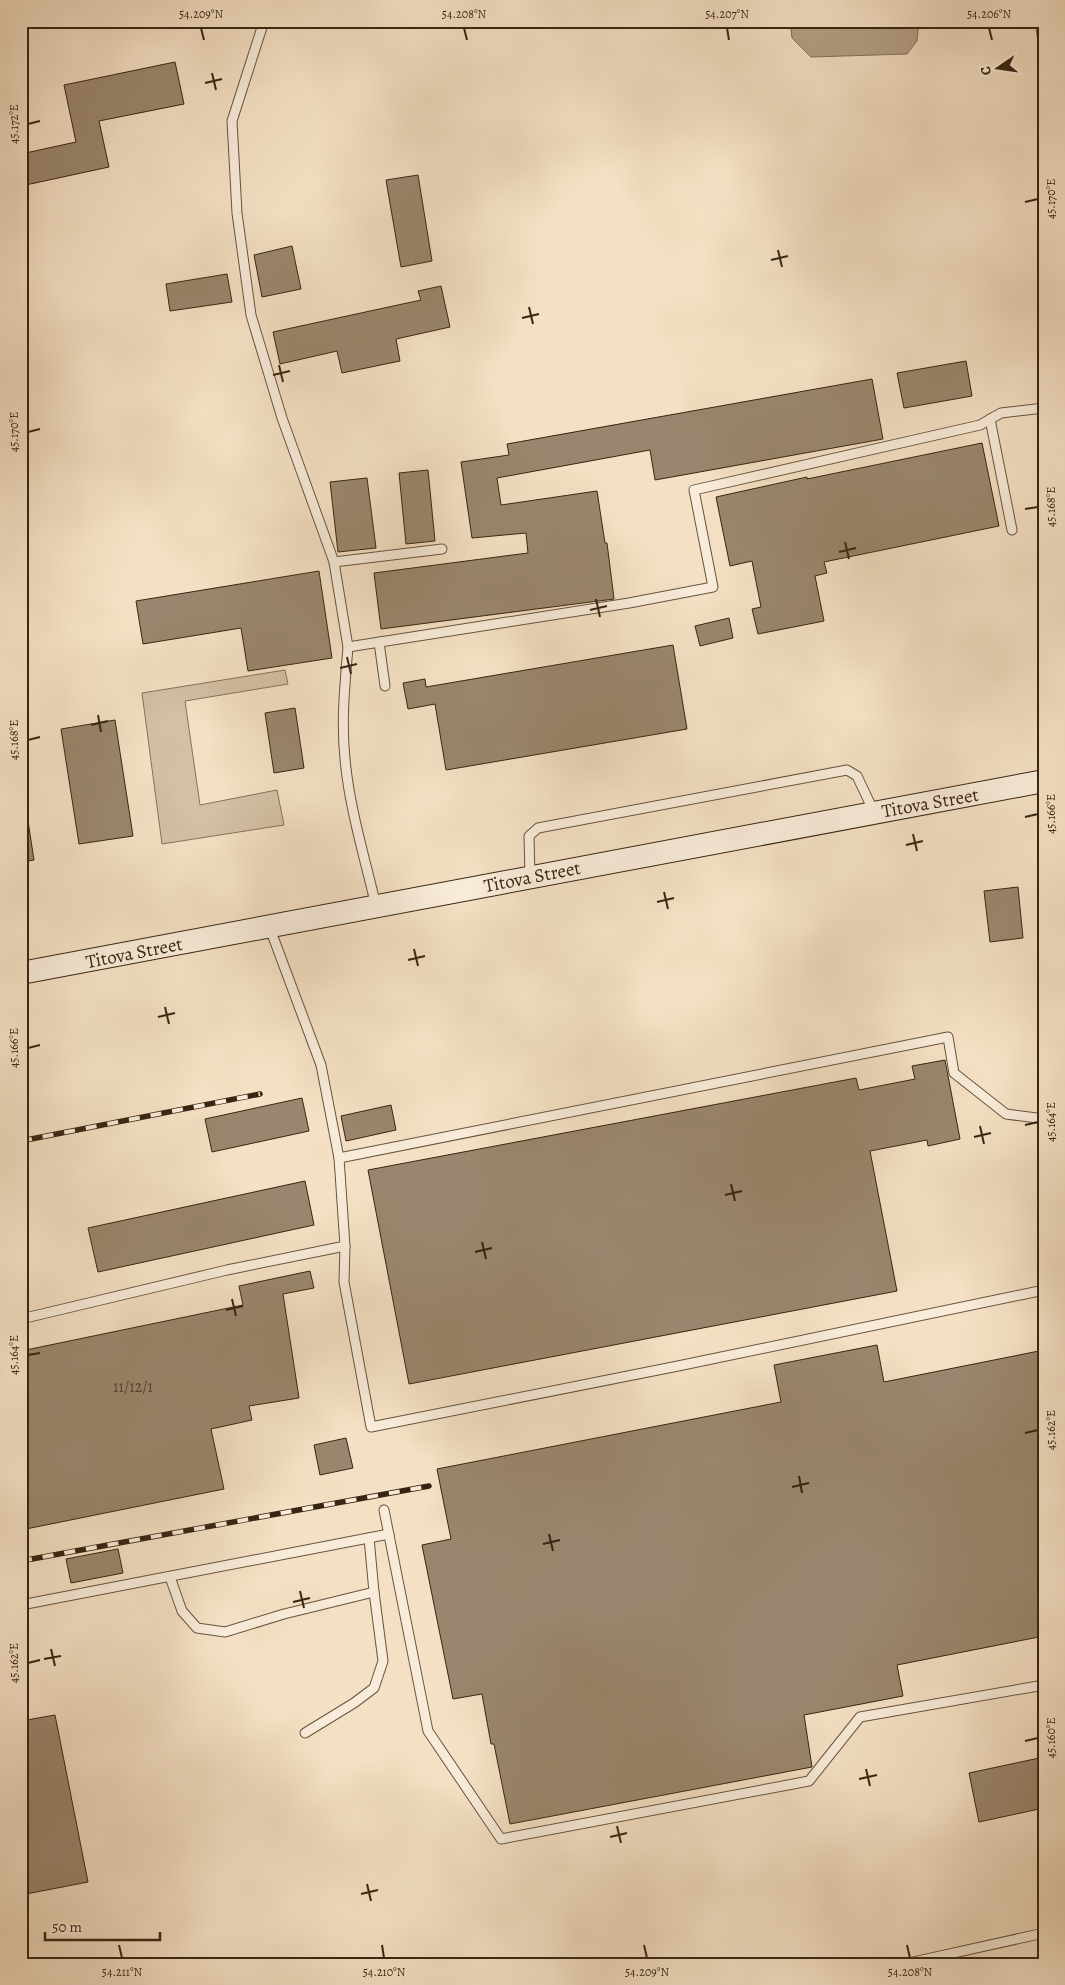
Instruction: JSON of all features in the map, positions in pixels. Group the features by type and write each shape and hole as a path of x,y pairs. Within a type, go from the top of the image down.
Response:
{"main road":[{"name":"Titova Street","path":"21,973 1044,781"}],"lane":[{"path":"264,21 232,121 237,213 251,315 282,418 334,562 348,647 343,707 345,759 355,817 376,906"},
{"path":"1040,21 1044,48"},
{"path":"348,647 713,587 694,490 980,424 1001,413 1044,408"},
{"path":"990,419 1012,530"},
{"path":"334,562 442,550"},
{"path":"379,642 385,686"},
{"path":"530,877 529,836 538,828 847,770 858,776 874,813"},
{"path":"269,926 321,1065 339,1158 345,1246 344,1282 370,1427 678,1366 1044,1290"},
{"path":"339,1158 948,1037 954,1073 1006,1114 1044,1119"},
{"path":"21,1319 227,1270 345,1246"},
{"path":"384,1510 428,1732 502,1839 809,1781 860,1717 1044,1685"},
{"path":"21,1605 389,1534"},
{"path":"305,1733 354,1703 374,1688 383,1662 369,1538"},
{"path":"170,1577 182,1611 197,1628 225,1632 284,1614 374,1592"},
{"path":"904,1964 1044,1933"}],"shaded area":[{"path":"790,21 919,21 917,41 907,54 811,57 792,38"},
{"path":"285,670 288,684 185,701 200,805 277,790 284,825 162,844 142,693"}],"building":[{"path":"175,62 184,104 99,121 109,167 21,186 21,154 76,142 64,85"},
{"path":"418,175 432,261 401,267 386,180"},
{"path":"292,246 301,289 262,297 254,255"},
{"path":"227,274 232,302 170,311 166,284"},
{"path":"441,286 450,327 396,339 400,361 342,373 337,351 280,364 273,332 421,300 418,291"},
{"path":"966,361 972,396 904,408 897,373"},
{"path":"872,379 883,439 655,480 650,450 497,478 501,505 597,491 605,543 607,543 614,599 381,629 374,573 528,553 526,533 472,538 461,462 509,455 507,444"},
{"path":"982,443 999,526 824,562 827,573 815,576 824,621 758,634 752,609 761,607 752,561 730,566 716,497"},
{"path":"428,470 435,541 406,544 399,473"},
{"path":"367,478 376,548 338,552 330,482"},
{"path":"319,571 332,658 248,671 241,628 143,644 136,601"},
{"path":"729,618 733,638 700,646 695,626"},
{"path":"673,645 687,729 446,770 435,704 408,709 403,683 425,679 426,687"},
{"path":"295,708 304,768 274,773 265,713"},
{"path":"115,720 133,836 79,844 61,729"},
{"path":"21,821 28,821 34,860 21,862"},
{"path":"1018,887 1023,938 990,942 984,891"},
{"path":"945,1060 960,1139 928,1146 927,1140 870,1151 897,1291 409,1384 368,1170 856,1078 859,1090 915,1079 912,1066"},
{"path":"302,1098 309,1131 212,1152 205,1119"},
{"path":"391,1105 396,1130 346,1141 341,1116"},
{"path":"305,1181 314,1225 98,1272 88,1228"},
{"path":"310,1271 314,1288 283,1294 299,1398 249,1406 252,1420 211,1429 224,1489 21,1530 21,1469 27,1467 21,1438 21,1351 243,1305 239,1286"},
{"path":"877,1345 884,1382 1044,1350 1044,1636 897,1665 903,1696 804,1715 812,1767 510,1824 494,1744 491,1744 482,1694 453,1699 422,1545 451,1539 437,1469 781,1402 774,1365"},
{"path":"346,1438 353,1468 320,1475 314,1445"},
{"path":"118,1549 123,1573 71,1583 66,1559"},
{"path":"55,1715 88,1882 21,1895 21,1721"},
{"path":"1044,1757 1044,1808 979,1822 969,1773"}],"railway":[{"path":"21,1141 260,1094"},
{"path":"21,1561 429,1486"}]}
